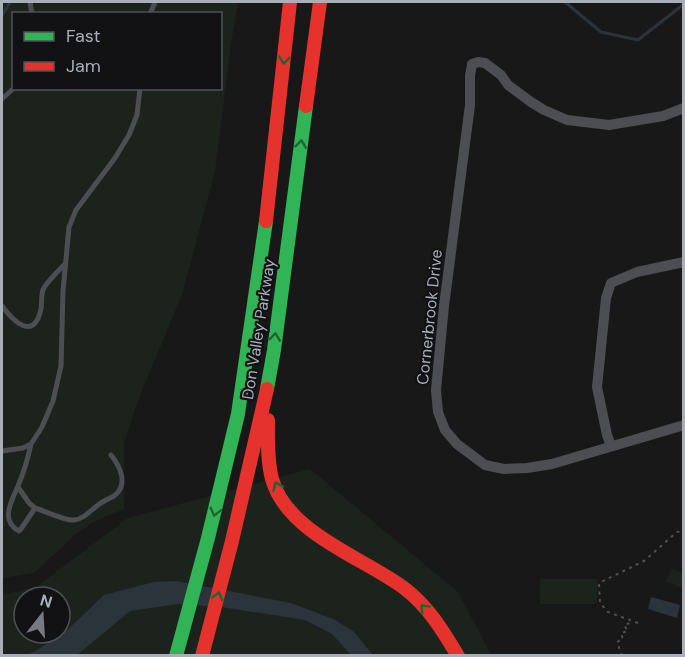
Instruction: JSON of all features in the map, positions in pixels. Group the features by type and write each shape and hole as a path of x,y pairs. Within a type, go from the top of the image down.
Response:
{"highway":[{"name":"Don Valley Parkway","path":"176,656 238,414 263,246 290,2"},
{"name":"Don Valley Parkway","path":"203,653 266,395 320,2"},
{"path":"266,395 273,482 287,507 313,531 402,587 417,599 442,628 458,656"},
{"path":"164,656 167,647 184,629"}],"street":[{"name":"Cornerbrook Drive","path":"684,108 663,116 609,125 567,120 531,102 508,85 493,68 485,63 472,64 470,105 444,306 436,390 438,412 445,430 457,444 485,465 504,469 552,464 684,425"},
{"path":"611,446 597,387 606,298 611,283 637,272 684,262"}],"lane":[{"path":"35,508 19,531 7,525 2,519 5,504 18,487 31,444 42,427 53,401 61,366 65,263 69,227 76,210 115,158 129,135 137,114 140,90"},
{"path":"2,306 16,323 25,327 32,326 41,311 43,289 65,263"},
{"path":"2,451 23,448 31,444"},
{"path":"18,487 35,508 69,520 77,519 86,515 120,489 123,478 121,469 111,455"}],"path":[{"path":"622,656 617,642 623,639 621,633 628,631 624,625 636,622 608,612 600,603 599,583 644,561 677,532 684,531"}],"shaded area":[{"path":"2,2 238,2 215,171 183,292 137,403 124,443 124,509 97,520 77,533 34,573 2,578"},
{"path":"310,469 458,592 491,655 2,655 2,595 12,593 12,645 72,645 72,585 39,585 128,518"},
{"path":"672,568 683,573 683,589 666,581"},
{"path":"540,579 597,579 597,604 540,604"},
{"path":"176,581 291,603 333,619 353,631 373,655 351,655 332,634 305,620 221,607 178,604 130,611 77,655 23,656 45,645 72,645 72,625 104,595 154,582"},
{"path":"651,597 680,605 677,618 648,609"}],"waterway":[{"path":"2,16 10,2"},
{"path":"565,2 601,32 638,40 684,4"}],"traffic: fast":[{"path":"267,389 306,106"},
{"path":"176,656 238,414 266,221"}],"traffic: jam":[{"path":"266,221 290,2"},
{"path":"306,106 320,2"},
{"path":"202,656 232,541 267,389"},
{"path":"268,420 270,472 280,498 293,515 329,542 413,595 434,619 458,656"}]}
